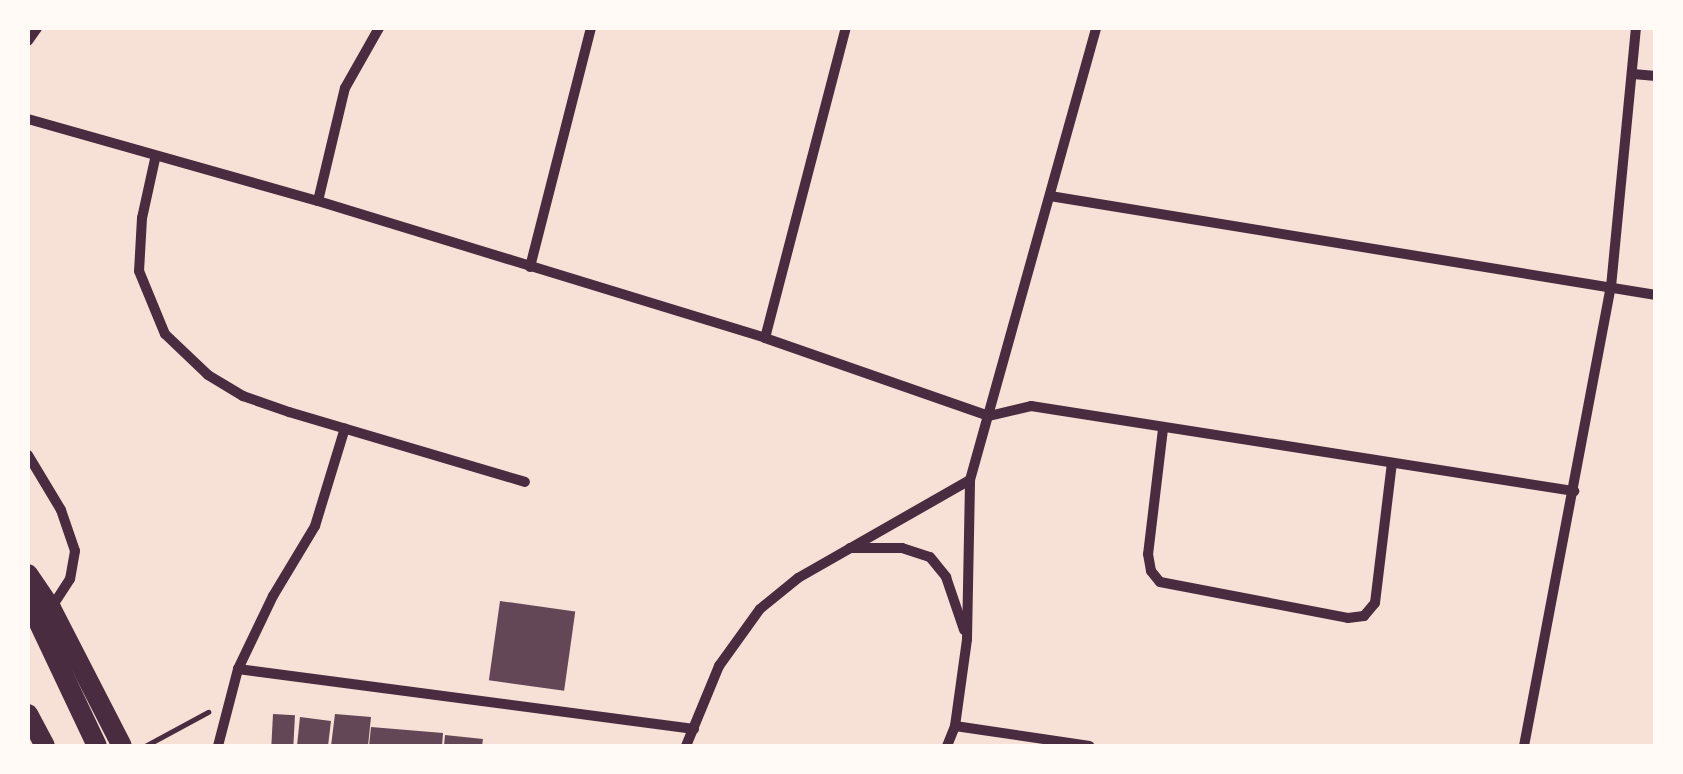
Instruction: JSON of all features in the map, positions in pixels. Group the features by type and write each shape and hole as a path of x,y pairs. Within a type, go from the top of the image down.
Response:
{"highway":[{"path":"28,574 51,608 122,746"},
{"path":"28,600 97,746"},
{"path":"28,714 45,746"}],"street":[{"path":"28,41 37,28"},
{"path":"318,201 345,88 380,28"},
{"path":"530,267 591,28"},
{"path":"765,338 846,28"},
{"path":"947,746 955,726 967,639 970,480 1096,28"},
{"path":"1524,746 1611,287 1636,28"},
{"path":"1633,74 1656,76"},
{"path":"28,119 155,159 318,201 765,338 988,416 1031,406 1574,492"},
{"path":"155,159 142,218 139,272 165,334 208,375 243,396 525,482"},
{"path":"1050,196 1656,295"},
{"path":"218,746 238,669 273,596 316,526 345,428"},
{"path":"1163,429 1148,554 1151,571 1160,582 1348,618 1364,616 1376,603 1392,463"},
{"path":"28,455 60,510 75,551 70,579 51,608"},
{"path":"686,746 719,666 760,609 798,578 970,480"},
{"path":"849,548 902,548 930,557 946,578 967,639"},
{"path":"238,669 694,728"},
{"path":"955,726 1090,746"}],"path":[{"path":"145,746 230,700"}],"building":[{"path":"500,601 575,612 564,691 489,680"},
{"path":"273,714 295,715 293,746 271,746"},
{"path":"335,714 371,717 368,746 331,746"},
{"path":"300,717 331,721 328,746 297,746"},
{"path":"371,727 443,733 442,746 369,746"},
{"path":"445,735 483,739 482,746 444,746"}]}
